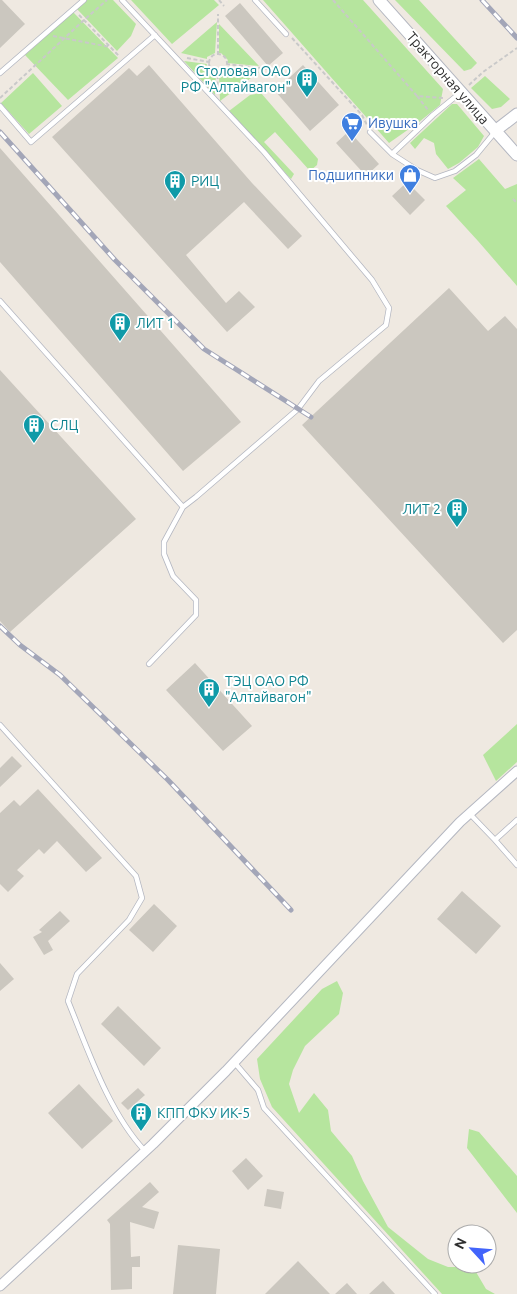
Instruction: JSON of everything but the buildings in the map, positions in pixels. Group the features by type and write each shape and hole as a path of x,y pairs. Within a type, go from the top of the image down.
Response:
{"main road":[{"name":"Тракторная улица","path":"379,0 457,95 496,131 517,155"},
{"path":"496,131 517,114"}],"street":[{"path":"0,1286 146,1151 234,1062 460,822 517,771"}],"lane":[{"path":"0,73 84,0"},
{"path":"122,0 264,152 366,272 389,308 386,325 319,381 298,409 196,497 183,506 164,542 164,554 173,576 196,600 196,614 149,664"},
{"path":"255,0 286,34"},
{"path":"0,106 30,142 155,35"},
{"path":"392,154 457,95"},
{"path":"370,132 392,154 417,170 435,178 455,171 476,155 496,131"},
{"path":"0,301 183,506"},
{"path":"0,725 136,876 142,898 129,920 77,974 68,1001 101,1079 121,1120 135,1141 146,1151"},
{"path":"470,814 517,865"},
{"path":"495,840 517,820"},
{"path":"234,1062 258,1090 264,1108 435,1294"}],"path":[{"path":"0,98 107,0"},
{"path":"218,0 224,6"},
{"path":"333,0 433,116"},
{"path":"73,10 124,62"},
{"path":"218,14 218,55"},
{"path":"45,34 110,47"},
{"path":"286,34 293,38 362,115 368,124 370,132"},
{"path":"417,96 457,95 483,72 517,48"},
{"path":"218,55 224,57 226,64 223,70 218,72 210,68 209,62 211,57 218,55"},
{"path":"174,56 209,62"},
{"path":"226,64 268,69"},
{"path":"217,101 218,72"},
{"path":"513,199 517,203"}],"green space":[{"path":"87,0 113,0 136,24 131,36 117,51 77,9"},
{"path":"131,0 214,0 219,5 172,44"},
{"path":"263,0 363,0 443,89 440,105 389,143"},
{"path":"395,0 419,0 477,63 471,69 464,71"},
{"path":"73,12 118,58 68,100 25,55"},
{"path":"217,22 215,53 207,57 207,59 181,53"},
{"path":"219,24 259,66 227,63 228,60 219,53"},
{"path":"184,61 207,64 206,67 216,74 215,95"},
{"path":"228,66 259,72 220,101 219,74 222,74"},
{"path":"33,73 62,106 29,134 1,103"},
{"path":"485,76 510,99 501,107 492,109 471,88"},
{"path":"261,93 318,159 317,165 310,171 275,132 264,142 294,174 291,179 229,111 250,95"},
{"path":"452,104 457,104 484,136 478,147 459,163 448,169 436,154 434,143 424,138 415,149 410,143"},
{"path":"479,159 505,189 517,184 517,286 446,206 466,190 453,178"},
{"path":"517,724 517,762 496,781 483,755"},
{"path":"337,981 343,993 339,1014 305,1046 293,1070 289,1084 299,1113 314,1093 328,1110 331,1131 352,1156 388,1227 428,1259 447,1267 447,1274 477,1274 486,1289 495,1294 442,1294 272,1107 260,1079 257,1059 322,989"},
{"path":"469,1129 479,1132 517,1176 517,1213 467,1148"}],"railway":[{"path":"482,0 517,38"},
{"path":"0,132 115,260 204,349 311,417"},
{"path":"0,626 20,645 60,675 168,780 291,910"}],"place":[{"name":"Столовая ОАО РФ \"Алтайвагон\"","path":"307,98"},
{"name":"Ивушка","path":"352,142"},
{"name":"Подшипники","path":"410,194"},
{"name":"РИЦ","path":"175,200"},
{"name":"ЛИТ 1","path":"120,342"},
{"name":"СЛЦ","path":"34,444"},
{"name":"ЛИТ 2","path":"457,528"},
{"name":"ТЭЦ ОАО РФ \"Алтайвагон\"","path":"209,708"},
{"name":"КПП ФКУ ИК-5","path":"141,1132"}]}
